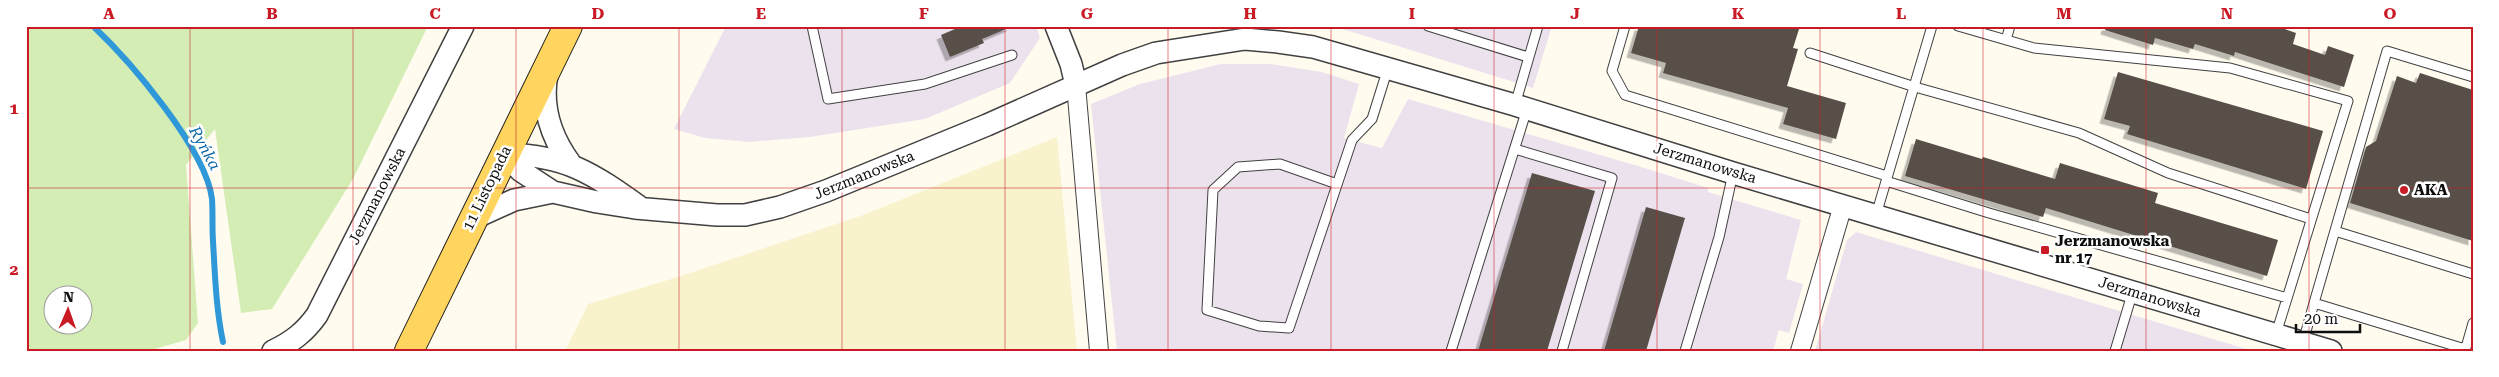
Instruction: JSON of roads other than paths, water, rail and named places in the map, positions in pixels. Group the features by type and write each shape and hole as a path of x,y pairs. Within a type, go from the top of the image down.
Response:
{"main road":[{"name":"11 Listopada","path":"408,351 568,26"}],"street":[{"name":"Jerzmanowska","path":"273,351 291,342 307,328 317,315 462,26"},
{"path":"1056,26 1071,64 1076,85 1098,351"},
{"name":"Jerzmanowska","path":"504,154 521,171 553,192 597,202 642,208 717,215 745,215 780,207 862,177 1122,65 1156,53 1246,39 1313,47 1388,68 2331,351"},
{"path":"549,66 546,83 548,116 557,143 570,163"},
{"path":"504,154 541,156 570,163 606,181 642,208"},
{"name":"Jerzmanowska","path":"472,219 514,200 553,192"},
{"path":"1800,351 1843,205"}],"lane":[{"path":"812,26 828,99 925,84 1012,55"},
{"path":"1428,26 1528,57"},
{"path":"1451,351 1516,148 1528,57 1538,26"},
{"path":"1625,26 1612,71 1625,95 1989,213 2287,298"},
{"path":"1876,215 1932,26"},
{"path":"1958,26 2034,48 2230,68 2348,101 2276,334"},
{"path":"2006,40 2010,26"},
{"path":"2303,342 2387,50 2473,77"},
{"path":"1810,53 1915,86 2080,133 2168,173 2311,219"},
{"path":"1337,184 1280,164 1238,166 1213,190 1207,310 1259,326 1289,328 1352,140 1372,119 1388,68"},
{"path":"1516,148 1612,178 1562,351"},
{"path":"1685,351 1719,237 1733,173"},
{"path":"2335,231 2473,274"},
{"path":"2115,351 2133,291"},
{"path":"2314,303 2465,350 2473,322"}],"waterway":[{"name":"Ryńka","path":"93,26 126,61 164,107 196,156 207,179 212,199 216,292 223,342"}],"place":[{"name":"AKA","path":"2404,190"},
{"name":"Jerzmanowska nr 17","path":"2045,250"}]}
